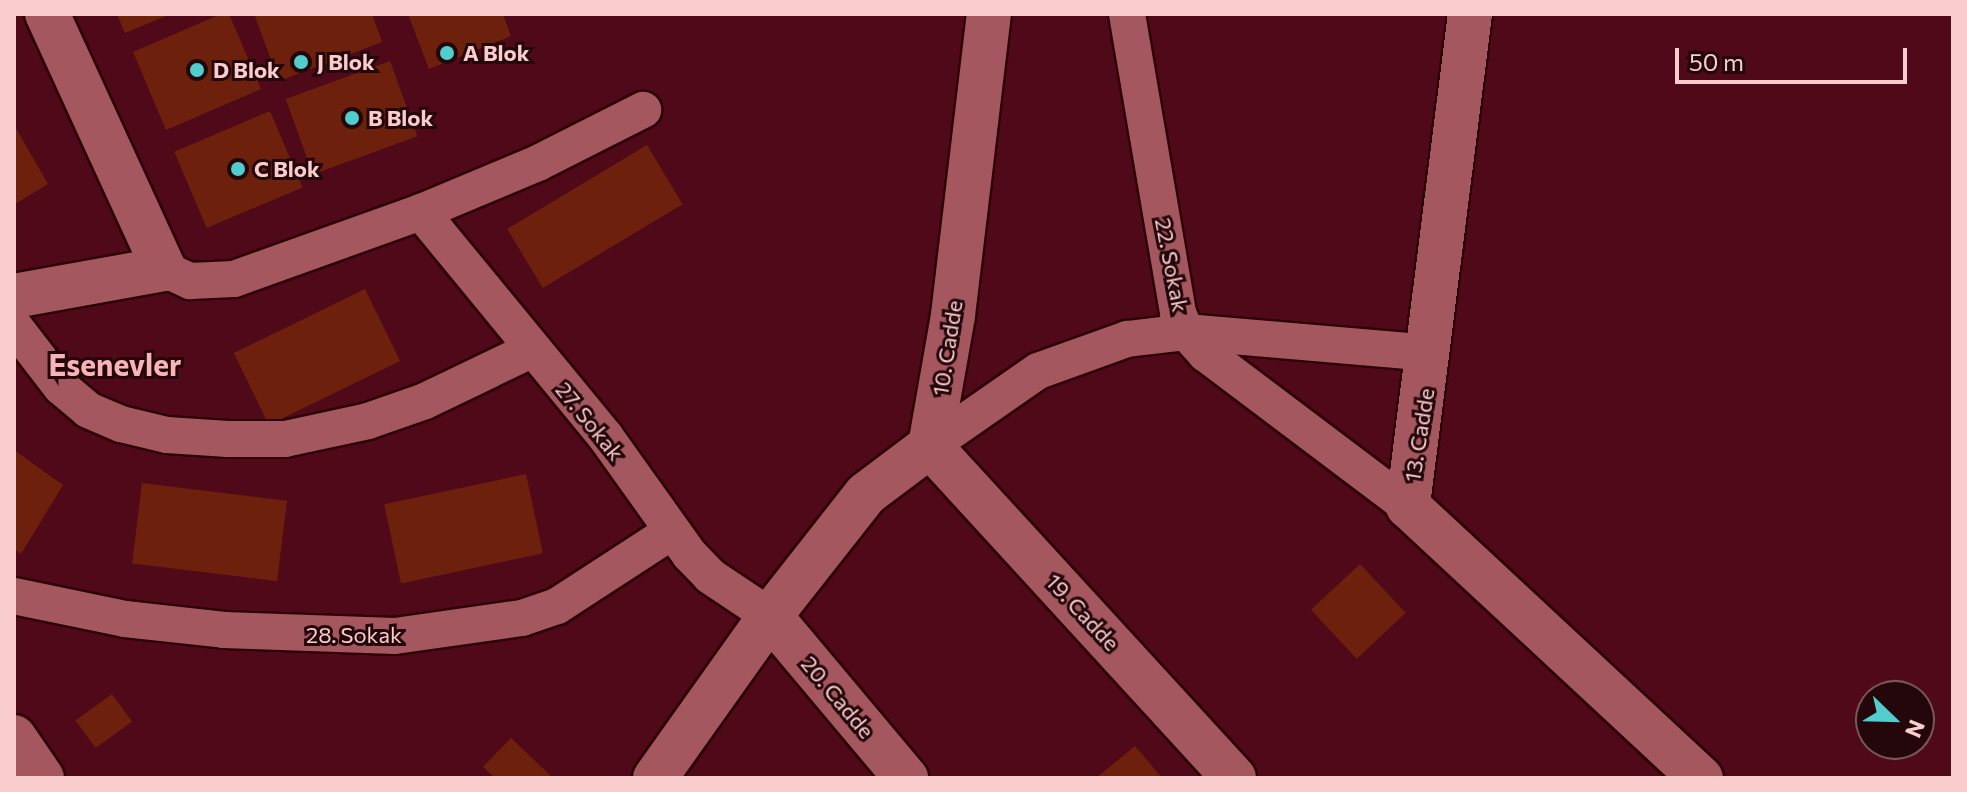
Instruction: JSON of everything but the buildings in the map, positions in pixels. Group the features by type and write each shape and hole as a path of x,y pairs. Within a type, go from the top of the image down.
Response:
{"street":[{"path":"47,14 164,269"},
{"name":"10. Cadde","path":"930,446 953,315 989,14"},
{"name":"22. Sokak","path":"1127,14 1178,313 1186,332 1206,354 1408,506"},
{"name":"13. Cadde","path":"1472,14 1431,353 1408,506 1701,778"},
{"path":"14,296 164,269 190,281 234,279 421,212 538,163 643,110"},
{"name":"27. Sokak","path":"421,212 531,350 605,436 671,532 710,576 770,616"},
{"path":"14,326 42,366 88,410 121,424 167,435 228,439 285,439 368,421 425,401 531,350"},
{"path":"655,778 770,616 866,494 987,403 1051,365 1127,339 1186,332 1431,353"},
{"name":"19. Cadde","path":"930,446 1234,778"},
{"name":"28. Sokak","path":"14,596 125,619 210,628 395,636 506,621 557,606 671,532"},
{"name":"20. Cadde","path":"770,616 906,778"},
{"path":"14,737 42,778"}],"place":[{"name":"A Blok","path":"447,53"},
{"name":"J Blok","path":"301,62"},
{"name":"D Blok","path":"197,70"},
{"name":"B Blok","path":"352,118"},
{"name":"C Blok","path":"238,169"}],"district":[{"name":"Esenevler","path":"115,364"}]}
